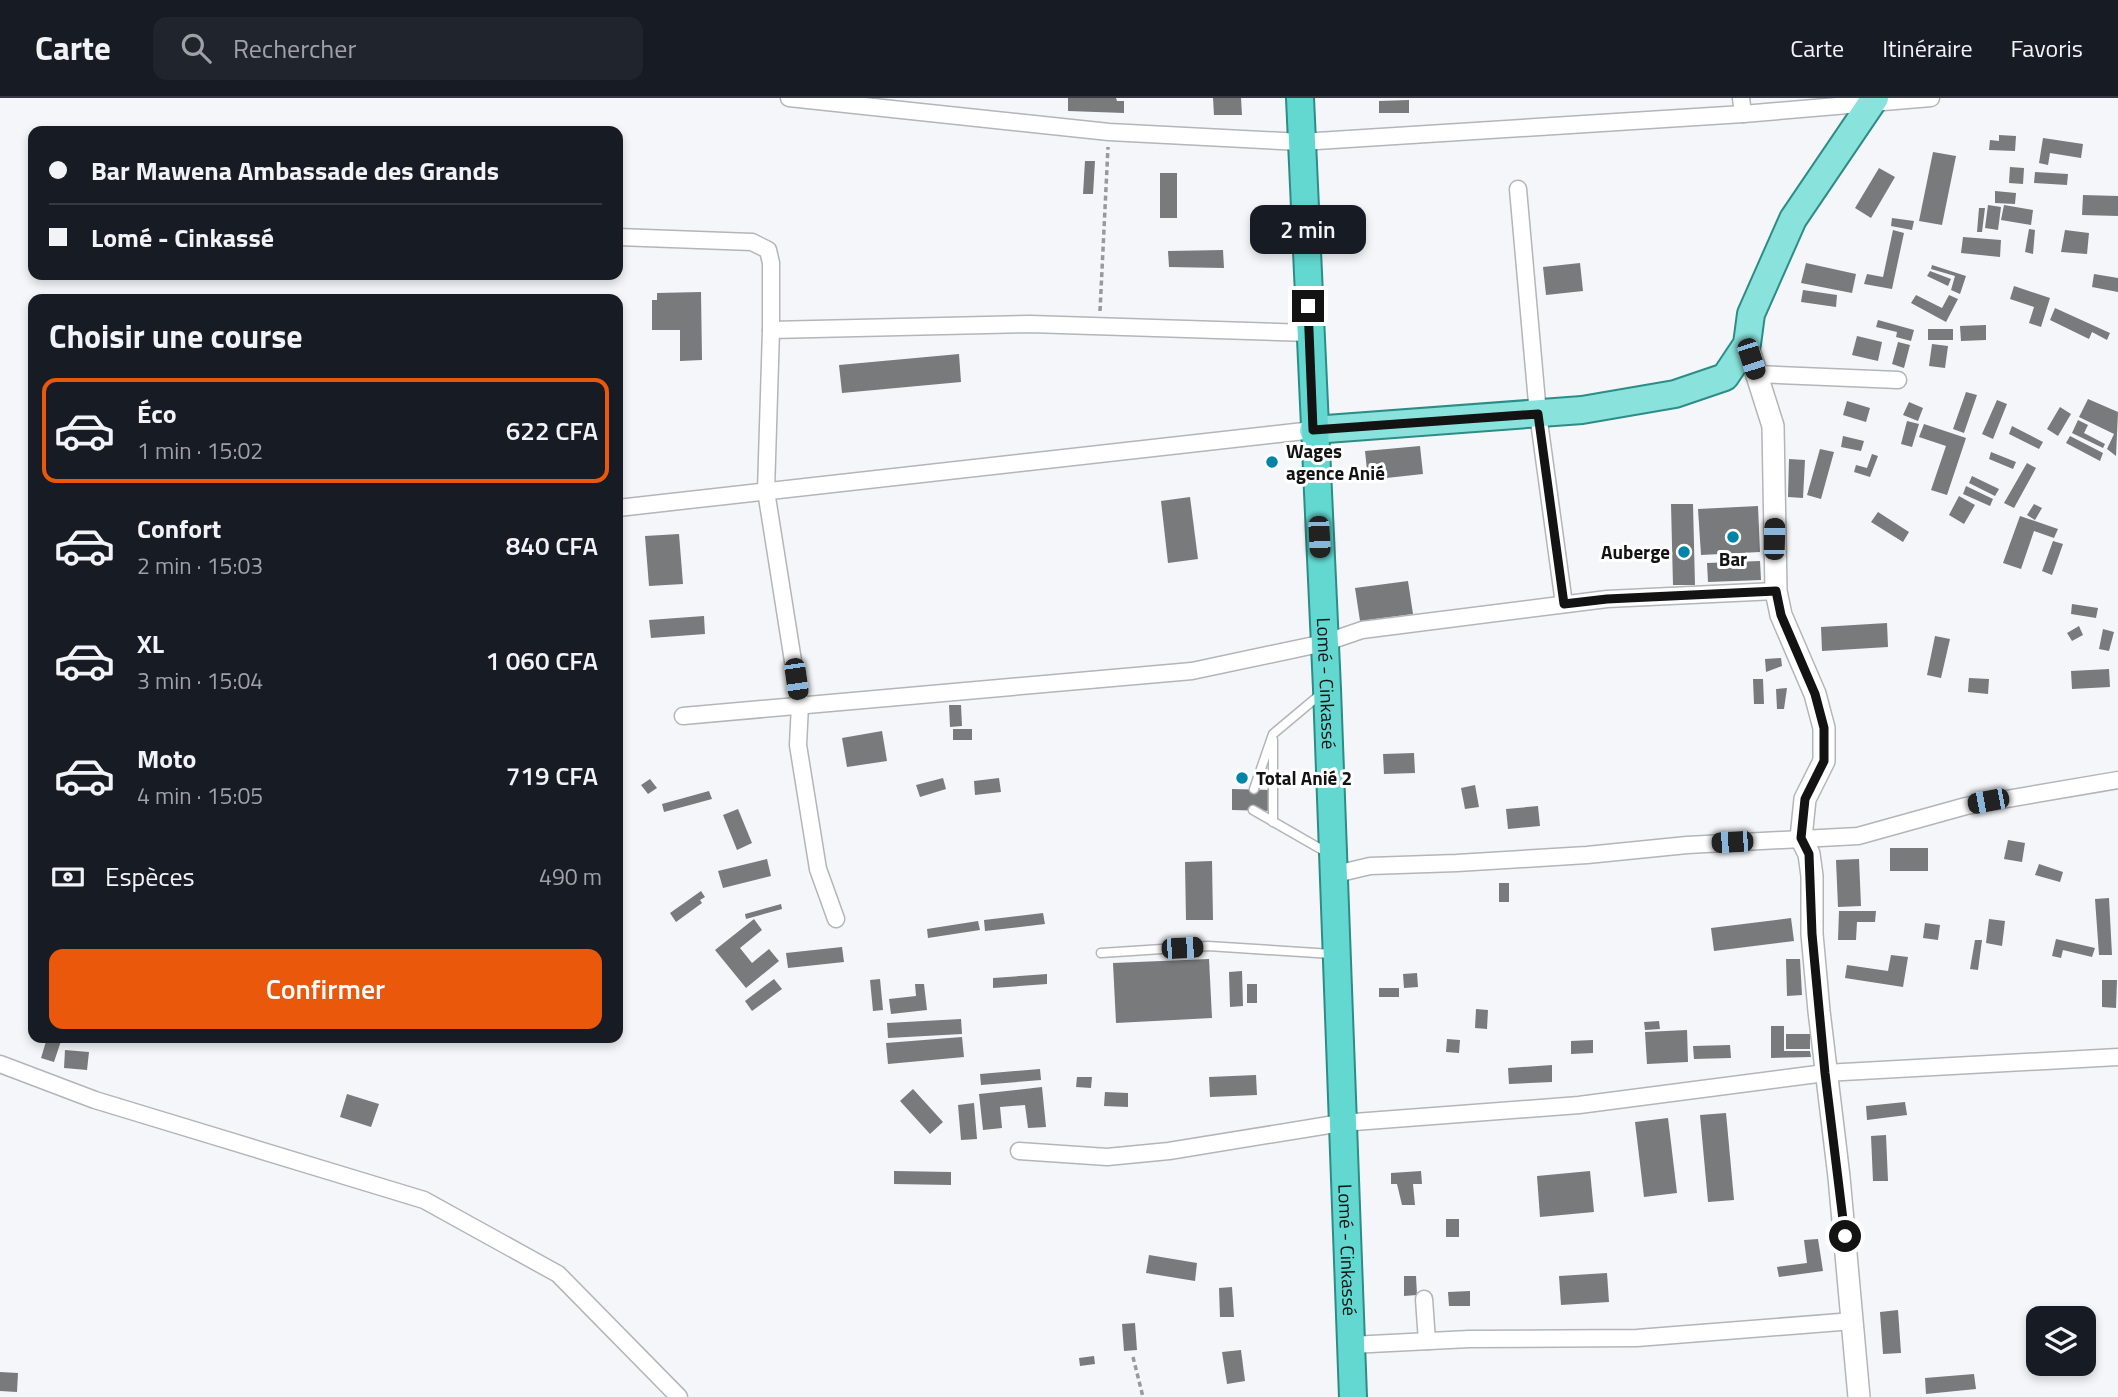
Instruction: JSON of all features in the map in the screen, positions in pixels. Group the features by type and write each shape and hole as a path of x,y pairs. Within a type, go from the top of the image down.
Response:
{"highway":[{"name":"Lomé - Cinkassé","path":"1300,98 1353,1397"}],"main road":[{"path":"1313,430 1581,410 1675,394 1724,377 1747,344 1751,314 1793,219 1873,101"}],"street":[{"path":"789,98 1109,132 1301,142 1742,106 1816,106 1931,98"},
{"path":"1518,189 1538,414 1564,604"},
{"path":"623,237 752,242 768,250 771,263 771,330 766,491 800,705 797,745 818,869 836,919"},
{"path":"771,330 1030,324 1310,333"},
{"path":"1747,344 1773,426 1776,591 1781,615 1815,694 1824,728 1824,761 1805,799 1801,838 1806,845 1811,865 1812,934 1825,1073 1839,1177 1858,1397"},
{"path":"1756,374 1898,380"},
{"path":"623,507 1313,430"},
{"path":"683,716 1192,671 1324,643 1362,630 1607,599 1776,591"},
{"path":"1332,865 1370,866 1587,855 1687,845 1857,836 1966,806 2118,780"},
{"path":"1019,1152 1107,1157 1169,1151 1341,1123 1579,1105 1825,1073 2118,1057"},
{"path":"0,1064 94,1100 424,1200 558,1275 679,1397"},
{"path":"1424,1299 1427,1341"},
{"path":"1351,1345 1427,1341 1637,1338 1853,1321"}],"lane":[{"path":"1254,789 1273,734 1326,689"},
{"path":"1273,734 1273,822"},
{"path":"1253,810 1332,865"},
{"path":"1101,953 1208,946 1335,954"}],"path":[{"path":"1100,327 1109,132"},
{"path":"1133,1357 1143,1397"}],"building":[{"path":"1068,98 1116,98 1117,101 1124,101 1124,113 1068,111"},
{"path":"1213,98 1241,98 1242,115 1214,115"},
{"path":"1409,100 1409,113 1379,113 1379,101"},
{"path":"1999,135 2016,136 2015,151 1989,150 1990,140 1999,141"},
{"path":"2043,138 2083,144 2081,158 2050,153 2048,165 2039,163"},
{"path":"1933,152 1956,156 1942,225 1919,221"},
{"path":"1085,161 1095,161 1093,194 1083,194"},
{"path":"2010,167 2024,168 2023,184 2009,183"},
{"path":"1879,168 1895,177 1871,218 1855,208"},
{"path":"2035,172 2068,174 2067,185 2034,183"},
{"path":"1160,173 1177,173 1177,218 1160,218"},
{"path":"1995,191 2016,193 2015,204 1995,203"},
{"path":"2083,195 2118,196 2118,216 2082,215"},
{"path":"1988,205 2001,207 1998,230 1985,228"},
{"path":"2004,205 2033,210 2031,225 2001,220"},
{"path":"1979,208 1985,208 1982,232 1977,232"},
{"path":"1892,218 1914,221 1912,230 1891,226"},
{"path":"2029,229 2035,230 2033,254 2025,252"},
{"path":"1893,230 1904,233 1892,289 1864,284 1867,274 1883,277"},
{"path":"2065,230 2089,233 2087,254 2061,252"},
{"path":"1963,237 2001,240 2000,257 1961,253"},
{"path":"1223,250 1224,268 1169,267 1168,251"},
{"path":"1580,263 1583,291 1546,295 1543,267"},
{"path":"1806,263 1856,274 1852,293 1801,283"},
{"path":"1932,265 1966,276 1960,294 1951,290 1955,276 1931,269"},
{"path":"1930,271 1951,279 1948,286 1927,276"},
{"path":"2094,274 2118,278 2118,292 2092,287"},
{"path":"2014,286 2050,298 2041,327 2029,323 2034,307 2010,299"},
{"path":"1803,290 1837,295 1836,307 1801,302"},
{"path":"701,292 702,360 680,361 680,330 652,330 652,300 657,300 657,293"},
{"path":"1916,295 1942,308 1949,295 1958,299 1946,322 1911,303"},
{"path":"2055,308 2110,333 2107,340 2092,332 2089,339 2050,320"},
{"path":"1878,320 1914,330 1911,341 1896,337 1897,332 1876,327"},
{"path":"1986,325 1986,340 1961,341 1960,326"},
{"path":"1928,329 1953,329 1953,340 1928,340"},
{"path":"1857,336 1882,342 1878,361 1852,355"},
{"path":"1898,342 1910,345 1904,368 1892,364"},
{"path":"1932,344 1948,346 1945,368 1929,366"},
{"path":"959,354 961,382 842,393 839,365"},
{"path":"1966,392 1977,395 1964,433 1953,429"},
{"path":"2088,399 2118,412 2116,456 2107,449 2114,434 2079,417"},
{"path":"1997,400 2007,404 1993,439 1982,434"},
{"path":"1847,401 1870,408 1866,422 1843,415"},
{"path":"1909,402 1923,408 1918,421 1903,415"},
{"path":"2060,407 2071,414 2058,436 2047,429"},
{"path":"2078,420 2088,425 2084,433 2105,444 2103,448 2072,433"},
{"path":"1907,421 1919,424 1912,447 1901,444"},
{"path":"1924,424 1966,438 1947,495 1931,490 1946,446 1919,437"},
{"path":"2012,426 2043,442 2039,449 2009,434"},
{"path":"1843,436 1864,441 1861,451 1841,447"},
{"path":"2070,436 2103,453 2100,461 2066,443"},
{"path":"1420,446 1423,474 1368,480 1365,451"},
{"path":"1820,449 1834,452 1821,499 1807,495"},
{"path":"1991,452 2016,462 2013,469 1989,459"},
{"path":"1872,454 1878,456 1870,477 1854,472 1856,465 1867,468"},
{"path":"1789,459 1805,460 1803,498 1788,497"},
{"path":"2027,463 2036,468 2014,508 2004,503"},
{"path":"1972,476 1999,489 1995,496 1969,483"},
{"path":"1966,486 1993,499 1990,506 1963,494"},
{"path":"1959,496 1975,505 1964,524 1949,515"},
{"path":"1190,497 1198,559 1168,563 1161,501"},
{"path":"1671,504 1693,504 1695,585 1673,585"},
{"path":"2034,504 2042,508 2035,520 2027,515"},
{"path":"1758,506 1760,552 1701,555 1698,509"},
{"path":"1878,512 1909,532 1903,542 1871,522"},
{"path":"2020,516 2058,529 2054,538 2034,531 2021,569 2003,563"},
{"path":"679,534 683,584 649,586 645,536"},
{"path":"2053,541 2063,544 2052,575 2042,571"},
{"path":"1760,561 1761,580 1708,582 1707,563"},
{"path":"1408,581 1413,614 1360,621 1355,588"},
{"path":"2072,604 2098,608 2096,618 2071,614"},
{"path":"704,616 705,634 651,638 649,620"},
{"path":"1887,623 1888,647 1822,651 1821,627"},
{"path":"2079,626 2083,635 2072,641 2067,633"},
{"path":"2103,629 2114,632 2109,651 2099,649"},
{"path":"1935,636 1950,639 1941,678 1927,675"},
{"path":"1781,658 1782,666 1766,672 1765,659"},
{"path":"2109,669 2110,687 2072,689 2071,671"},
{"path":"1969,678 1989,679 1988,694 1968,692"},
{"path":"1753,679 1763,679 1764,704 1754,704"},
{"path":"1787,688 1784,709 1777,709 1776,689"},
{"path":"949,705 961,705 962,726 950,727"},
{"path":"953,729 972,729 972,740 953,740"},
{"path":"882,731 887,761 847,767 842,738"},
{"path":"1414,753 1415,773 1384,774 1383,754"},
{"path":"943,778 946,789 920,797 916,785"},
{"path":"999,778 1001,792 975,795 974,781"},
{"path":"650,779 657,788 648,794 641,785"},
{"path":"1475,785 1479,807 1465,809 1461,788"},
{"path":"1232,789 1273,790 1272,811 1232,810"},
{"path":"709,791 712,799 664,812 662,804"},
{"path":"1538,806 1540,826 1508,829 1506,809"},
{"path":"738,809 752,843 737,850 723,815"},
{"path":"2008,840 2025,843 2022,862 2004,859"},
{"path":"1890,848 1928,848 1928,871 1890,871"},
{"path":"767,859 771,876 723,888 718,871"},
{"path":"1859,859 1861,906 1838,907 1836,860"},
{"path":"1212,861 1213,920 1186,920 1185,862"},
{"path":"2039,864 2063,872 2060,882 2035,875"},
{"path":"1499,883 1509,883 1509,902 1499,902"},
{"path":"701,891 705,897 700,900 702,903 676,922 670,913"},
{"path":"2109,898 2112,955 2099,955 2095,899"},
{"path":"781,904 782,909 746,919 745,914"},
{"path":"1839,911 1876,911 1875,922 1857,922 1856,940 1838,940"},
{"path":"1043,913 1045,924 985,931 984,920"},
{"path":"1791,918 1794,941 1714,951 1711,928"},
{"path":"754,919 762,930 740,948 752,963 769,949 779,961 746,988 715,950"},
{"path":"1989,919 2005,921 2002,946 1986,943"},
{"path":"978,921 980,930 928,938 927,929"},
{"path":"1925,923 1940,925 1938,940 1923,938"},
{"path":"2056,939 2095,948 2092,957 2063,950 2061,958 2052,956"},
{"path":"1975,940 1982,940 1978,970 1970,969"},
{"path":"842,947 844,962 788,968 786,953"},
{"path":"1891,955 1908,957 1903,987 1845,978 1847,965 1888,971"},
{"path":"1209,959 1212,1018 1116,1023 1113,963"},
{"path":"1786,959 1800,959 1802,995 1787,996"},
{"path":"1242,971 1243,1006 1230,1007 1229,972"},
{"path":"1417,973 1418,987 1404,988 1403,974"},
{"path":"1047,974 1047,984 993,988 993,978"},
{"path":"774,979 782,989 752,1011 745,1001"},
{"path":"880,979 883,1010 873,1011 870,980"},
{"path":"2102,980 2117,980 2116,1008 2102,1007"},
{"path":"915,984 924,984 927,1010 891,1014 889,999 916,996"},
{"path":"1247,984 1257,984 1257,1003 1247,1003"},
{"path":"1379,988 1399,988 1399,997 1379,997"},
{"path":"1476,1009 1488,1010 1487,1029 1475,1028"},
{"path":"961,1019 962,1034 888,1038 887,1023"},
{"path":"1659,1021 1660,1029 1645,1030 1644,1022"},
{"path":"1771,1026 1784,1026 1784,1051 1810,1051 1811,1057 1771,1058"},
{"path":"1687,1030 1688,1062 1647,1064 1645,1032"},
{"path":"1786,1034 1810,1034 1810,1049 1786,1049"},
{"path":"962,1037 964,1057 888,1064 886,1043"},
{"path":"1447,1039 1460,1040 1459,1053 1446,1052"},
{"path":"1593,1040 1593,1053 1571,1054 1571,1041"},
{"path":"46,1043 60,1043 54,1062 41,1058"},
{"path":"1730,1045 1731,1058 1694,1059 1693,1046"},
{"path":"65,1050 89,1052 87,1070 64,1068"},
{"path":"1552,1065 1552,1082 1509,1084 1508,1068"},
{"path":"1040,1069 1041,1080 981,1085 980,1074"},
{"path":"1256,1075 1257,1095 1210,1097 1209,1077"},
{"path":"1077,1077 1092,1077 1091,1088 1076,1087"},
{"path":"1042,1087 1046,1127 1028,1128 1025,1105 1000,1107 1002,1128 983,1130 979,1094"},
{"path":"913,1089 943,1122 930,1134 900,1101"},
{"path":"1105,1092 1128,1093 1128,1107 1104,1106"},
{"path":"347,1094 379,1104 371,1127 340,1117"},
{"path":"1905,1102 1907,1115 1867,1120 1866,1106"},
{"path":"974,1103 977,1139 961,1140 958,1105"},
{"path":"1726,1113 1734,1200 1708,1202 1700,1115"},
{"path":"1668,1118 1677,1193 1644,1197 1635,1122"},
{"path":"1886,1135 1888,1181 1873,1181 1871,1136"},
{"path":"894,1171 951,1172 951,1185 894,1184"},
{"path":"1421,1171 1422,1184 1413,1184 1415,1205 1402,1205 1397,1184 1391,1184 1391,1173"},
{"path":"1590,1171 1594,1212 1540,1217 1537,1176"},
{"path":"1446,1219 1459,1219 1459,1237 1446,1237"},
{"path":"1818,1239 1823,1271 1779,1277 1777,1267 1807,1263 1804,1240"},
{"path":"1149,1255 1197,1263 1195,1281 1146,1273"},
{"path":"1607,1273 1609,1302 1561,1305 1559,1276"},
{"path":"1404,1276 1416,1276 1417,1295 1404,1296"},
{"path":"1232,1287 1234,1317 1220,1317 1219,1288"},
{"path":"1470,1291 1470,1306 1449,1306 1448,1292"},
{"path":"1898,1310 1901,1353 1883,1354 1880,1312"},
{"path":"1135,1323 1137,1350 1124,1351 1122,1324"},
{"path":"1241,1350 1245,1381 1227,1384 1222,1352"},
{"path":"1094,1356 1095,1364 1080,1366 1079,1358"},
{"path":"0,1372 18,1373 17,1392 0,1391"},
{"path":"1974,1374 1976,1389 1926,1394 1925,1378"}],"place":[{"name":"Wages agence Anié","path":"1272,462"},
{"name":"Bar","path":"1733,537"},
{"name":"Auberge","path":"1684,552"},
{"name":"Total Anié 2","path":"1242,778"}],"route":[{"path":"1308,306 1313,430 1538,414 1552,532 1564,604 1607,599 1776,591 1781,615 1815,694 1824,728 1824,761 1821,772 1805,799 1801,838 1809,854 1812,876 1812,934 1825,1073 1845,1236"}]}
